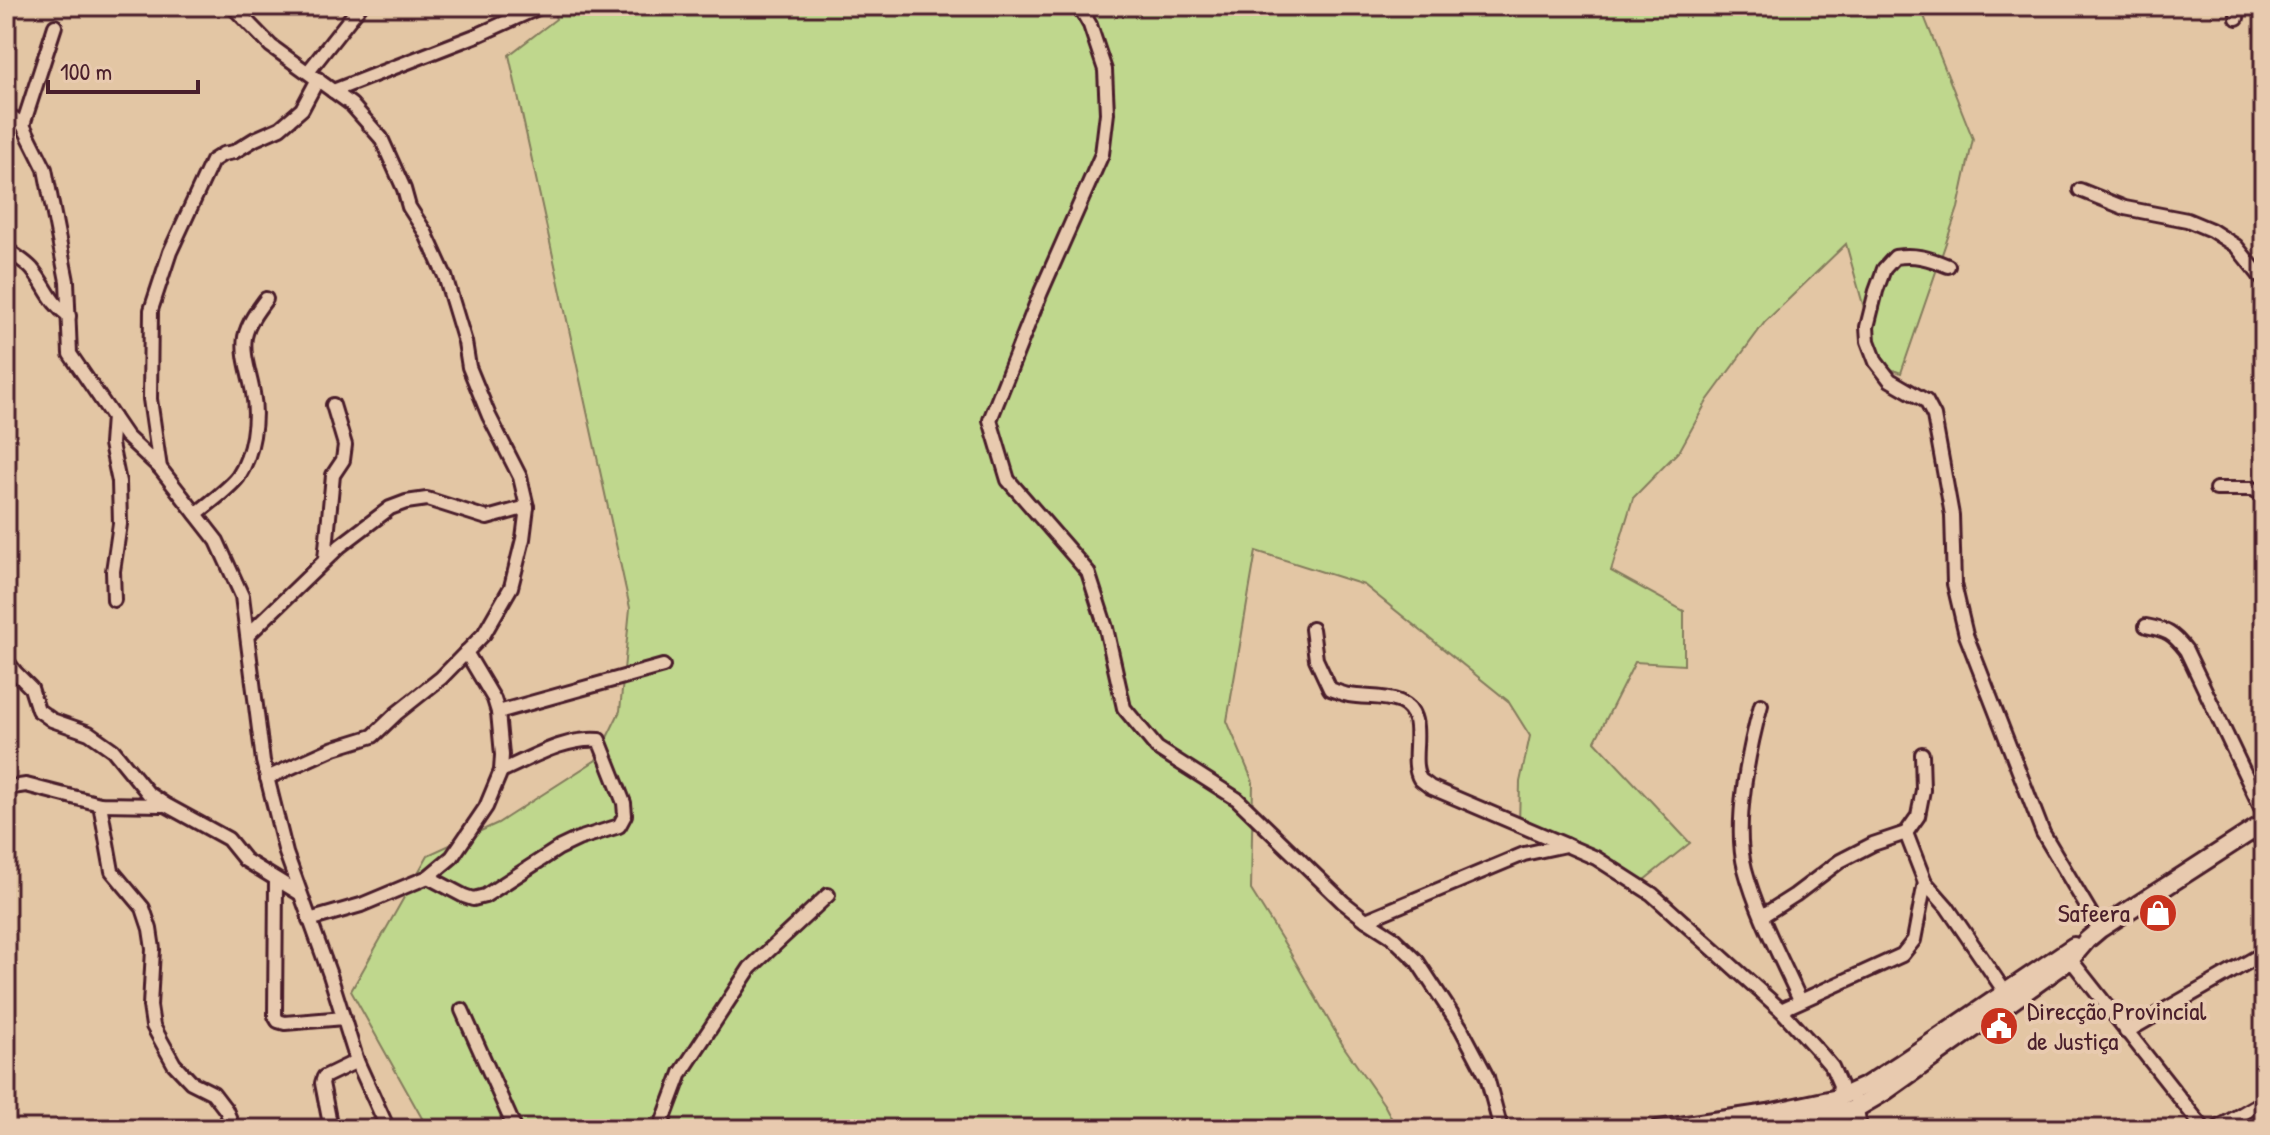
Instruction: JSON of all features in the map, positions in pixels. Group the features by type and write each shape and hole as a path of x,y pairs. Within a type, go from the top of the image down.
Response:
{"main road":[{"path":"1757,1129 1886,1091 2093,934 2264,823"},
{"path":"1659,1129 1729,1124 1846,1104 2005,992 2067,955"}],"street":[{"path":"232,6 271,46 351,104 381,138 409,207 425,232 445,276 465,342 469,367 489,416 520,477 527,507 511,587 484,634 441,678 373,736 334,748 267,778"},
{"path":"160,468 150,399 151,310 170,252 212,161 280,128 302,109 313,76 360,6"},
{"path":"333,91 480,34 542,6"},
{"path":"1079,6 1090,25 1105,70 1107,113 1102,154 1041,292 990,420 1008,480 1088,572 1106,628 1124,708 1157,748 1237,799 1343,902 1391,936 1417,961 1461,1028 1487,1077 1501,1129"},
{"path":"23,125 55,26"},
{"path":"6,113 23,125 45,169 67,281 70,354 126,436 160,468 217,541 242,596 263,761 286,853 357,1061 388,1129"},
{"path":"2080,190 2125,208 2187,220 2211,230 2236,246 2264,281"},
{"path":"6,248 26,262 47,289 54,305 69,316"},
{"path":"1948,266 1912,255 1895,257 1884,269 1876,291 1867,327 1868,341 1876,362 1890,380 1926,401 1934,416 1952,515 1954,584 1966,635 2043,833 2093,934"},
{"path":"196,514 237,478 249,450 255,424 245,338 251,319 266,299"},
{"path":"325,559 333,475 343,460 345,445 333,405"},
{"path":"113,417 111,444 119,482 120,524 113,571 114,600"},
{"path":"2216,489 2253,489 2264,495"},
{"path":"248,635 325,559 390,508 427,499 487,518 527,507"},
{"path":"2146,626 2175,635 2186,650 2264,814"},
{"path":"1312,629 1316,659 1330,689 1349,696 1371,696 1402,703 1412,712 1417,730 1420,779 1430,787 1596,858 1652,894 1781,1010 1821,1054 1832,1067 1846,1104 1860,1129"},
{"path":"309,920 361,905 428,877 452,857 486,807 501,771 498,712 494,699 466,652"},
{"path":"6,660 31,688 38,710 52,720 89,733 113,750 148,793 228,839 245,860 299,893"},
{"path":"498,712 663,666"},
{"path":"1761,705 1748,751 1740,829 1744,868 1800,1000"},
{"path":"428,877 473,899 485,896 559,848 619,826 625,815 624,803 599,740 590,739 555,747 501,771"},
{"path":"1762,916 1840,861 1873,844 1906,833 1918,816 1923,790 1922,754"},
{"path":"6,788 26,785 100,804 166,805"},
{"path":"100,804 112,871 143,908 150,929 153,1026 174,1064 191,1082 213,1093 226,1110 234,1129"},
{"path":"1906,833 1925,882 1947,907 2005,992"},
{"path":"1366,920 1524,854 1566,845"},
{"path":"276,881 275,1016 285,1023 344,1018"},
{"path":"1781,1010 1902,955 1914,940 1925,882"},
{"path":"660,1129 681,1073 750,968 828,895"},
{"path":"2126,1032 2264,953"},
{"path":"2067,955 2204,1129"},
{"path":"462,1010 515,1129"},
{"path":"331,1129 322,1083 324,1077 357,1061"},
{"path":"2216,1129 2264,1101"}],"green space":[{"path":"551,6 1920,6 1973,139 1958,208 1901,373 1880,365 1846,244 1765,322 1707,401 1680,450 1633,498 1611,571 1684,611 1684,665 1635,662 1595,741 1690,843 1639,884 1519,826 1520,782 1530,736 1508,701 1364,585 1256,551 1227,721 1253,782 1251,890 1344,1047 1385,1106 1397,1129 428,1129 351,991 428,855 498,823 596,760 620,711 630,608 509,55 556,19"}],"place":[{"name":"Safeera","path":"2158,913"},
{"name":"Direcção Provincial de Justiça","path":"1999,1026"}]}
